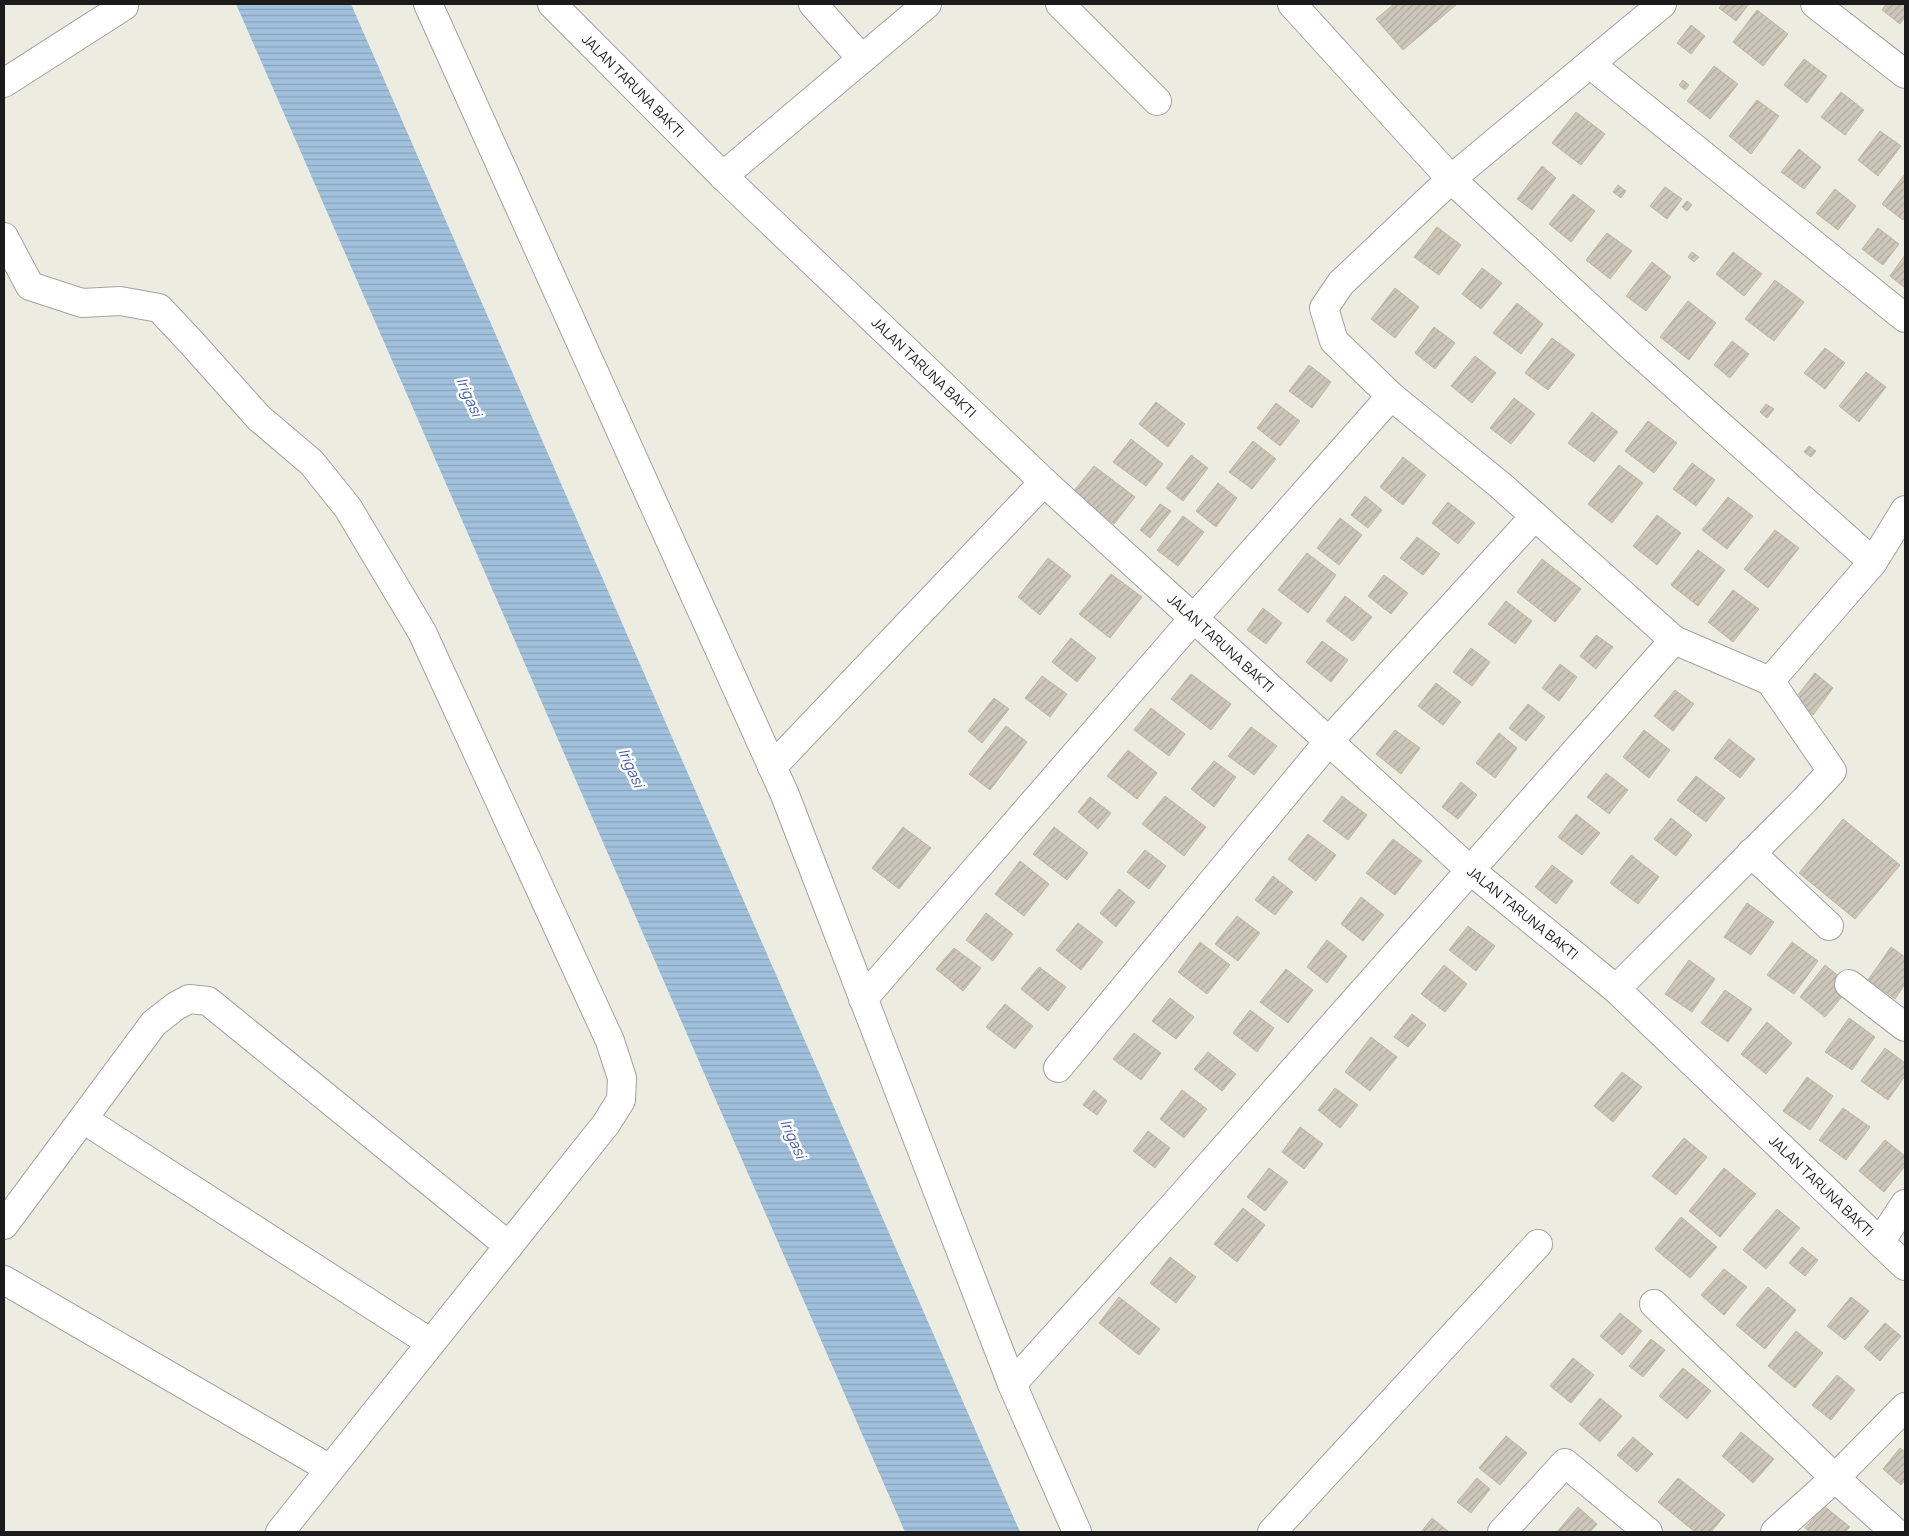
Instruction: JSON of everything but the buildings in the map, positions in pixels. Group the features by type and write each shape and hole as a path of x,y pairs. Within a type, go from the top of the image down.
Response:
{"street":[{"path":"428,4 785,795 1012,1384 1077,1532"},
{"name":"JALAN TARUNA BAKTI","path":"552,4 723,176 1044,482 1470,870 1616,989 1905,1266"},
{"path":"813,4 862,59"},
{"path":"723,176 926,4"},
{"path":"1060,4 1157,102"},
{"path":"1292,4 1451,179 1629,344 1873,562"},
{"path":"1616,989 1832,771 1770,681 1674,640 1500,485 1390,396 1334,341 1324,308 1341,284 1451,179 1662,4"},
{"path":"1815,4 1905,74"},
{"path":"4,83 124,6"},
{"path":"1590,64 1905,318"},
{"path":"4,237 30,286 82,303 120,301 158,308 192,342 259,418 312,463 348,508 422,632 610,1041 622,1078 621,1100 606,1124 280,1532"},
{"path":"863,999 1390,396"},
{"path":"772,767 1044,482"},
{"path":"1770,681 1873,562 1905,510"},
{"path":"1058,1068 1329,742 1535,516"},
{"path":"1012,1384 1181,1197 1674,640"},
{"path":"1751,853 1829,926"},
{"path":"1848,984 1905,1027"},
{"path":"4,1226 154,1023 176,1006 190,999 208,1001 509,1246"},
{"path":"83,1119 431,1343"},
{"path":"1880,1242 1905,1204"},
{"path":"1272,1532 1538,1244"},
{"path":"4,1280 330,1469"},
{"path":"1654,1304 1835,1478 1895,1532"},
{"path":"1775,1532 1835,1478 1905,1406"},
{"path":"1502,1532 1565,1463 1648,1532"}],"water":[{"name":"Irigasi","path":"236,4 351,4 1020,1532 905,1532"}]}
